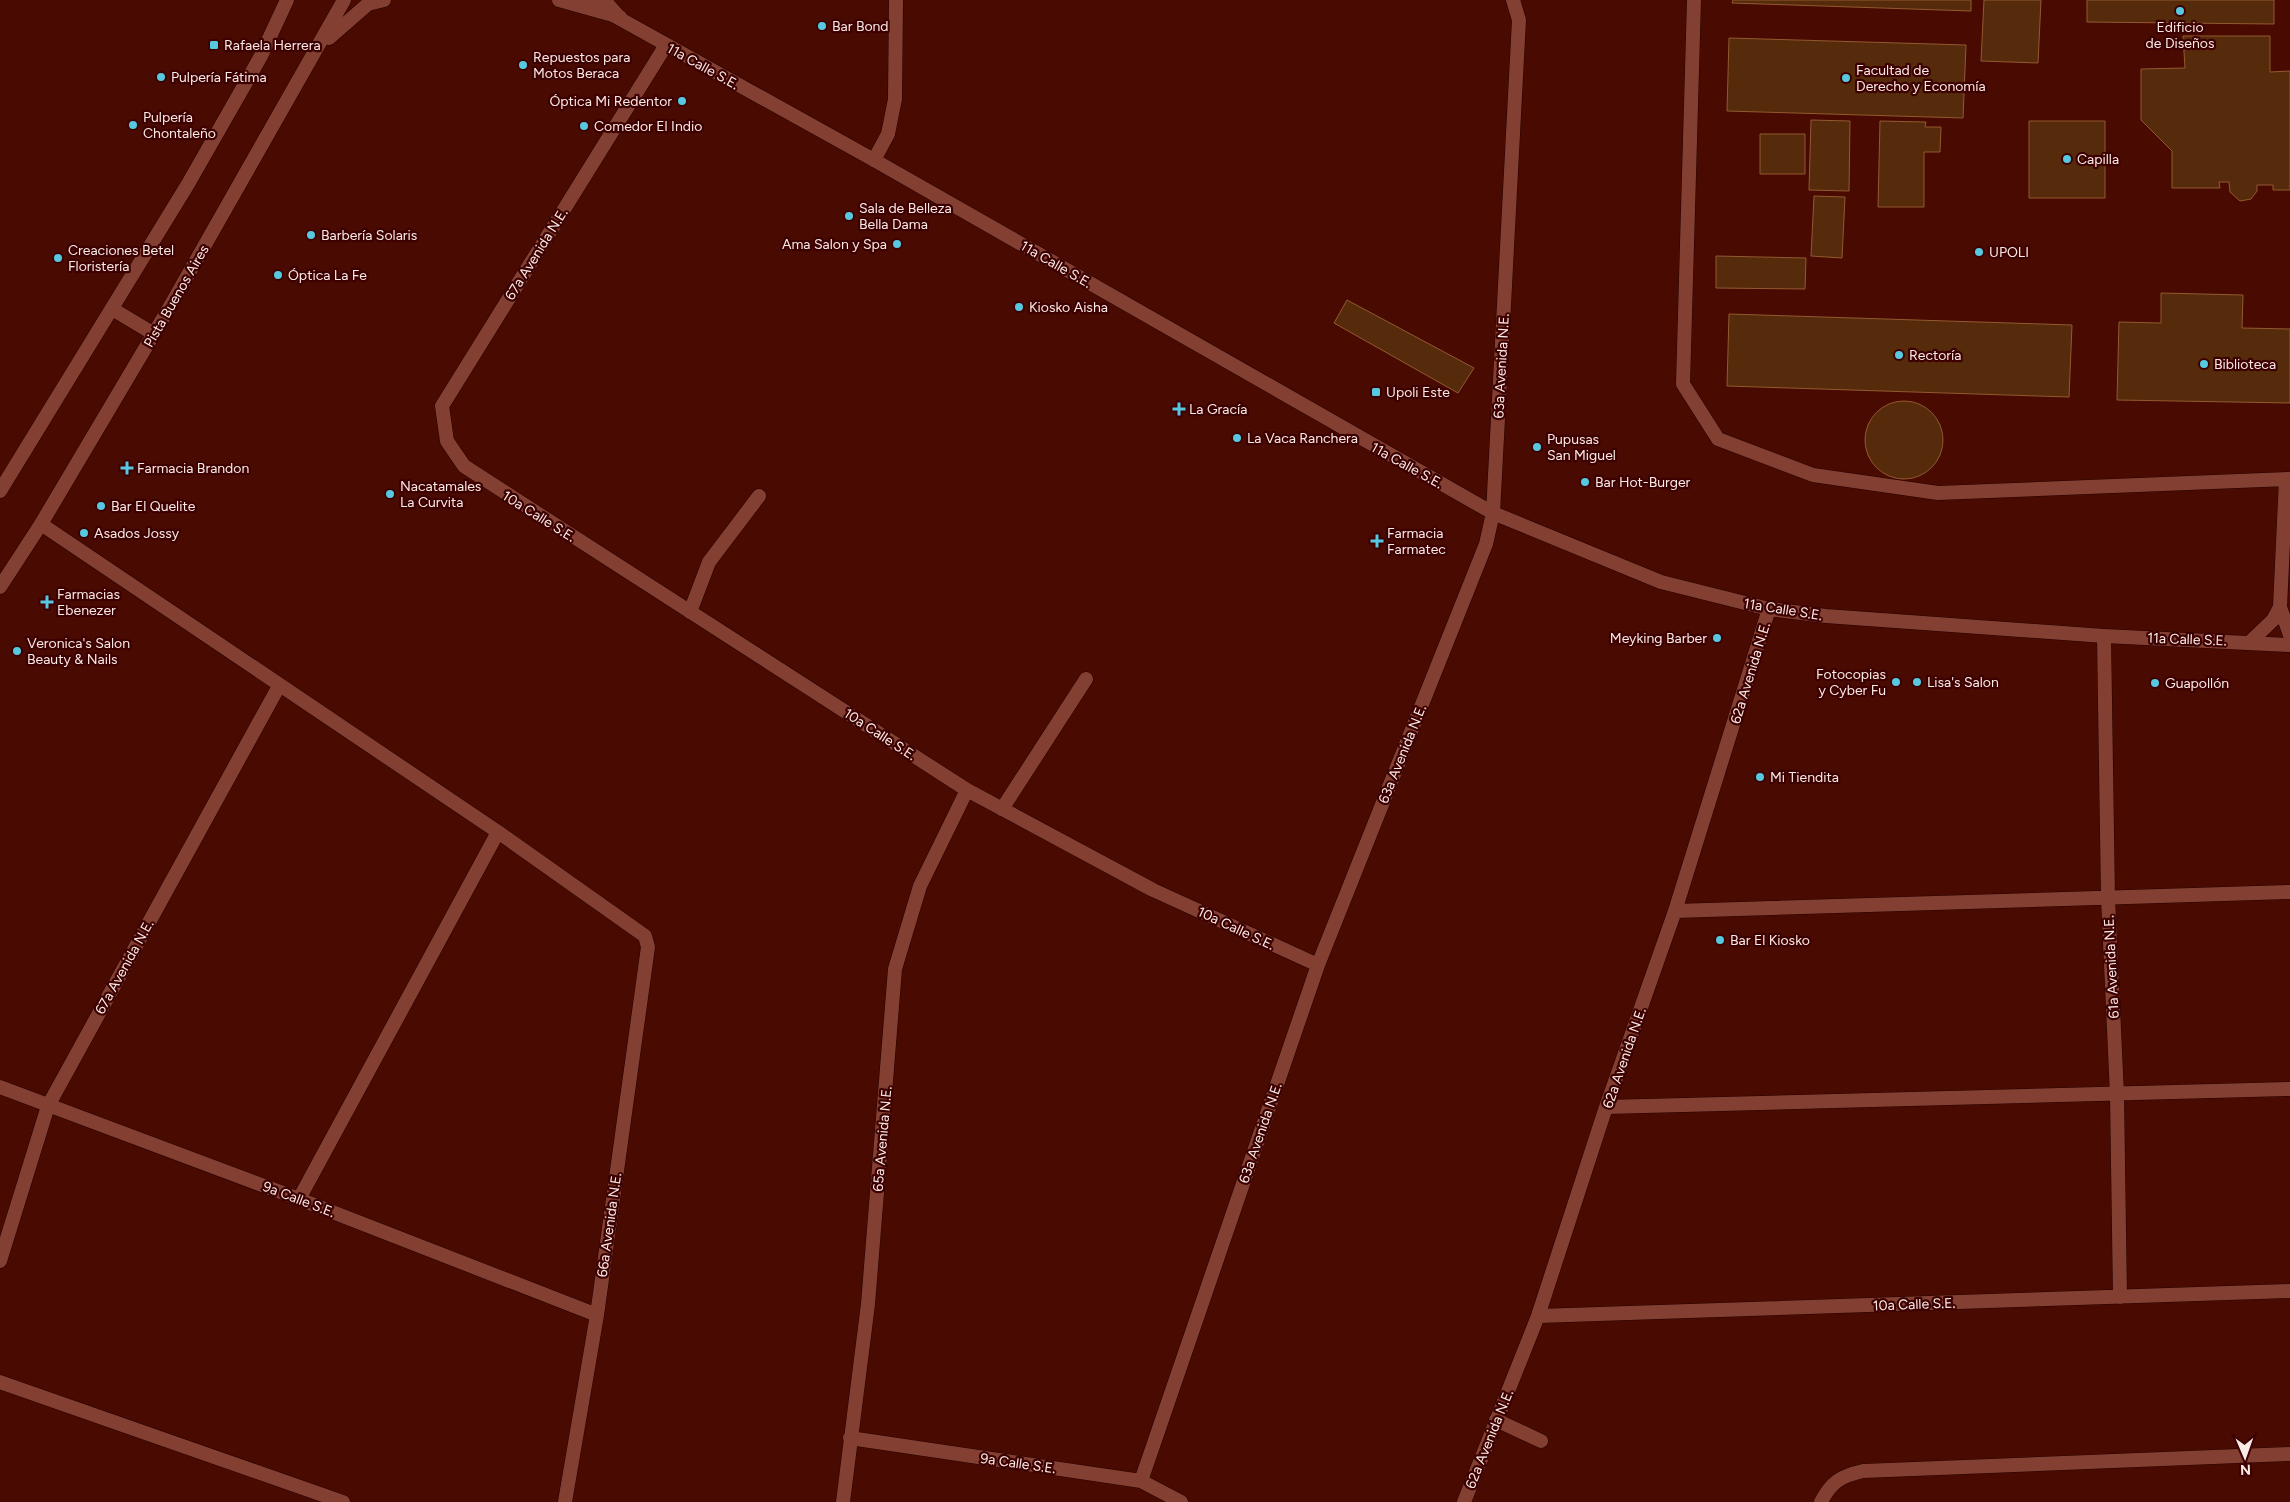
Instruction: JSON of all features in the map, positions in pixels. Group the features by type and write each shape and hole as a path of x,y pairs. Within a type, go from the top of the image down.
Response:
{"street":[{"path":"0,492 114,310 188,184 261,56 287,0"},
{"name":"Pista Buenos Aires","path":"0,587 41,524 154,334 319,47 344,0"},
{"path":"319,47 346,21 368,4 384,0"},
{"path":"559,0 620,17"},
{"name":"11a Calle S.E.","path":"586,0 620,17 666,45 874,160 1493,512 1661,582 1769,609 1826,616 2104,636 2290,645"},
{"path":"604,0 620,17"},
{"path":"874,160 888,134 894,98 896,0"},
{"name":"63a Avenida N.E.","path":"1141,1481 1318,965 1486,544 1493,512 1519,20 1513,0"},
{"path":"1694,0 1683,384 1718,439 1813,475 1938,493 2288,479 2280,607 2290,636"},
{"name":"67a Avenida N.E.","path":"464,466 447,442 442,406 666,45"},
{"path":"114,310 154,334"},
{"name":"10a Calle S.E.","path":"464,466 967,790 1153,890 1318,965"},
{"path":"690,612 709,562 759,496"},
{"path":"41,524 498,832 299,1199"},
{"path":"2250,642 2273,620 2280,607"},
{"name":"62a Avenida N.E.","path":"1464,1502 1538,1316 1606,1107 1675,911 1769,609"},
{"name":"61a Avenida N.E.","path":"2104,636 2108,898 2117,1095 2120,1297"},
{"path":"1002,809 1086,679"},
{"name":"67a Avenida N.E.","path":"0,1261 48,1106 279,686"},
{"name":"65a Avenida N.E.","path":"844,1502 850,1438 868,1304 895,969 920,886 967,790"},
{"name":"66a Avenida N.E.","path":"498,832 645,936 648,947 597,1315 565,1502"},
{"path":"1675,911 2290,892"},
{"name":"9a Calle S.E.","path":"0,1087 299,1199 597,1315"},
{"path":"1606,1107 2290,1089"},
{"name":"10a Calle S.E.","path":"1538,1316 2290,1291"},
{"path":"0,1382 343,1502"},
{"path":"1496,1420 1541,1441"},
{"name":"9a Calle S.E.","path":"850,1438 1141,1481 1181,1502"},
{"path":"1821,1502 1829,1486 1848,1475 1863,1471 2290,1454"}],"building":[{"path":"1733,0 1971,0 1971,11 1732,3"},
{"path":"1984,0 2041,0 2038,63 1981,61"},
{"name":"Edificio de Diseños","path":"2087,0 2274,0 2274,24 2087,22"},
{"path":"2183,36 2270,36 2270,72 2290,71 2290,190 2273,190 2273,185 2257,185 2257,191 2251,199 2240,201 2230,192 2229,182 2219,182 2220,188 2172,188 2172,151 2141,120 2141,69 2185,68"},
{"name":"Facultad de Derecho y Economía","path":"1729,38 1966,45 1963,118 1727,111"},
{"path":"1811,120 1850,121 1849,191 1809,190"},
{"path":"1880,121 1926,122 1925,127 1941,127 1940,152 1924,152 1924,207 1878,207"},
{"name":"Capilla","path":"2029,121 2105,121 2105,198 2029,198"},
{"path":"1760,134 1805,134 1805,174 1760,174"},
{"path":"1814,196 1845,197 1842,258 1811,256"},
{"path":"1716,256 1806,258 1805,289 1716,288"},
{"name":"Biblioteca","path":"2161,293 2243,295 2242,328 2290,329 2290,403 2117,400 2119,322 2161,323"},
{"path":"1347,300 1474,368 1458,393 1334,323"},
{"name":"Rectoría","path":"1729,314 2072,325 2069,397 1727,386"},
{"path":"1904,401 1919,404 1936,418 1940,425 1943,440 1940,455 1926,472 1919,476 1904,479 1889,476 1872,462 1868,455 1865,440 1868,425 1882,408 1889,404"}],"place":[{"name":"Edificio de Diseños","path":"2180,11"},
{"name":"Bar Bond","path":"822,26"},
{"name":"Rafaela Herrera","path":"214,45"},
{"name":"Repuestos para Motos Beraca","path":"523,65"},
{"name":"Pulpería Fátima","path":"161,77"},
{"name":"Facultad de Derecho y Economía","path":"1846,78"},
{"name":"Óptica Mi Redentor","path":"682,101"},
{"name":"Pulpería Chontaleño","path":"133,125"},
{"name":"Comedor El Indio","path":"584,126"},
{"name":"Capilla","path":"2067,159"},
{"name":"Sala de Belleza Bella Dama","path":"849,216"},
{"name":"Barbería Solaris","path":"311,235"},
{"name":"Ama Salon y Spa","path":"897,244"},
{"name":"UPOLI","path":"1979,252"},
{"name":"Creaciones Betel Floristería","path":"58,258"},
{"name":"Óptica La Fe","path":"278,275"},
{"name":"Kiosko Aisha","path":"1019,307"},
{"name":"Rectoría","path":"1899,355"},
{"name":"Biblioteca","path":"2204,364"},
{"name":"Upoli Este","path":"1376,392"},
{"name":"La Gracía","path":"1179,409"},
{"name":"La Vaca Ranchera","path":"1237,438"},
{"name":"Pupusas San Miguel","path":"1537,447"},
{"name":"Farmacia Brandon","path":"127,468"},
{"name":"Bar Hot-Burger","path":"1585,482"},
{"name":"Nacatamales La Curvita","path":"390,494"},
{"name":"Bar El Quelite","path":"101,506"},
{"name":"Asados Jossy","path":"84,533"},
{"name":"Farmacia Farmatec","path":"1377,541"},
{"name":"Farmacias Ebenezer","path":"47,602"},
{"name":"Meyking Barber","path":"1717,638"},
{"name":"Veronica's Salon Beauty & Nails","path":"17,651"},
{"name":"Fotocopias y Cyber Fu","path":"1896,682"},
{"name":"Lisa's Salon","path":"1917,682"},
{"name":"Guapollón","path":"2155,683"},
{"name":"Mi Tiendita","path":"1760,777"},
{"name":"Bar El Kiosko","path":"1720,940"}]}
